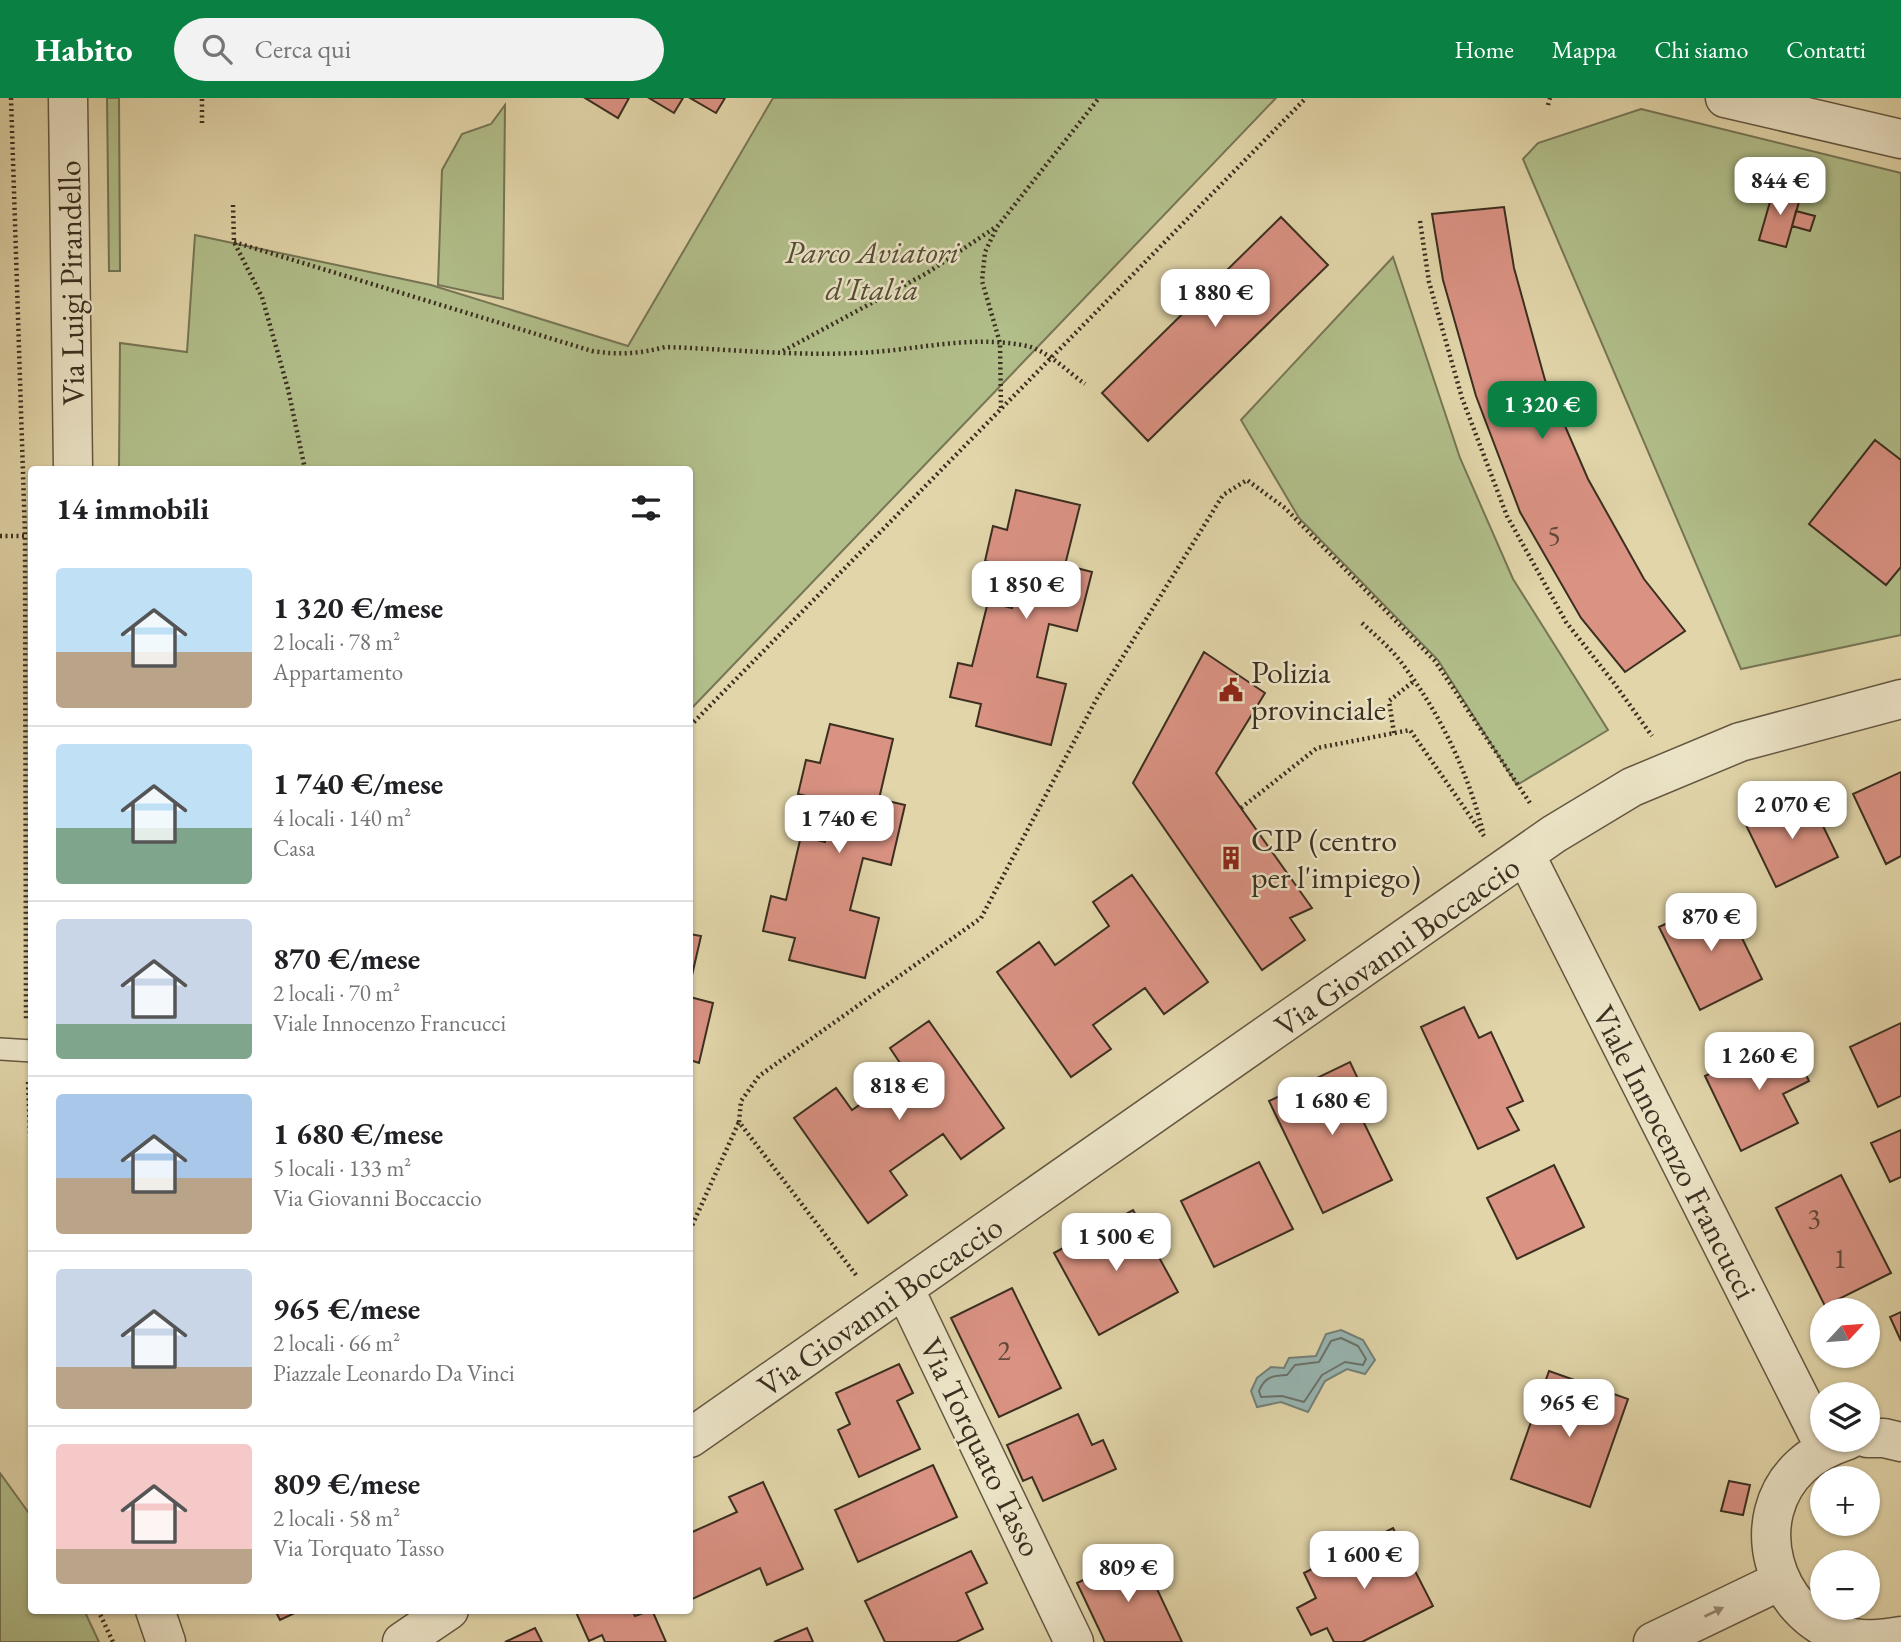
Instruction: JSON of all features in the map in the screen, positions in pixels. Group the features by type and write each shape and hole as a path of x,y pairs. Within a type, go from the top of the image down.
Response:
{"street":[{"name":"Via Luigi Pirandello","path":"68,98 74,466"},
{"path":"1725,98 1901,139"},
{"name":"Via Giovanni Boccaccio","path":"693,1436 1554,834 1632,787 1728,747 1901,699"},
{"name":"Viale Innocenzo Francucci","path":"1526,856 1810,1395"},
{"name":"Via Torquato Tasso","path":"905,1290 1074,1642"},
{"path":"1880,1438 1901,1443"},
{"path":"1823,1452 1800,1466 1782,1491 1772,1520 1771,1551 1780,1581 1795,1605 1818,1624 1844,1636 1873,1640 1901,1636"},
{"path":"1653,1642 1780,1581"},
{"path":"156,1614 166,1642"}],"lane":[{"path":"0,1049 28,1051"}],"path":[{"path":"11,98 25,536 28,887"},
{"path":"202,98 202,123"},
{"path":"1001,408 1000,342 982,281 985,252 997,227 1099,98"},
{"path":"693,723 1306,98"},
{"path":"1548,105 1550,98"},
{"path":"233,205 234,242 262,297 288,389 304,466"},
{"path":"1420,221 1429,282 1458,385 1507,516 1566,622 1652,736"},
{"path":"782,351 928,273 997,227"},
{"path":"234,242 592,351 618,355 665,347 858,354 950,342 1000,342 1030,347 1085,384"},
{"path":"693,1223 739,1122 741,1101 759,1076 981,918 1096,700 1223,495 1247,481 1285,508 1435,661 1536,812"},
{"path":"0,536 25,536"},
{"path":"1241,808 1317,748 1410,730 1484,836 1473,795 1435,711 1396,655 1362,622"},
{"path":"1394,733 1389,701 1414,681"},
{"path":"739,1122 863,1284"},
{"path":"101,1614 113,1642"}],"green space":[{"path":"107,98 119,98 120,271 109,271"},
{"name":"Parco Aviatori d'Italia","path":"773,98 1276,98 693,707 693,466 119,466 120,343 187,352 195,235 431,285 628,346"},
{"path":"505,105 503,299 438,285 442,170 462,134 491,124"},
{"path":"1641,109 1901,173 1901,635 1741,669 1523,159 1538,143"},
{"path":"1393,257 1460,458 1513,579 1608,730 1517,785 1438,660 1299,518 1241,420"},
{"path":"0,1473 28,1512 28,1614 86,1614 99,1642 0,1642"}],"water":[{"path":"1341,1330 1363,1340 1375,1360 1365,1374 1347,1369 1325,1381 1308,1412 1281,1402 1257,1407 1251,1391 1257,1378 1271,1367 1284,1368 1289,1358 1316,1356 1326,1334"}],"building":[{"path":"585,98 629,98 618,118"},
{"path":"649,98 683,98 674,113"},
{"path":"690,98 725,98 716,113"},
{"path":"1774,188 1801,195 1786,247 1759,240"},
{"path":"1504,207 1514,268 1545,380 1588,479 1644,579 1685,631 1625,672 1581,618 1520,512 1476,396 1443,280 1432,214"},
{"path":"1796,211 1815,216 1810,231 1792,226"},
{"path":"1281,217 1328,265 1148,441 1102,393"},
{"path":"1875,440 1901,460 1901,567 1886,585 1809,524"},
{"path":"1016,490 1080,505 1065,565 1092,572 1077,631 1049,624 1037,677 1066,684 1051,745 976,726 981,704 950,697 958,663 972,666 988,602 1012,608 1021,570 985,561 993,526 1007,530"},
{"name":"CIP (centro per l'impiego)","path":"1204,652 1265,693 1216,773 1312,908 1290,918 1305,940 1262,970 1133,783"},
{"path":"830,724 893,739 879,799 905,805 891,865 863,858 850,910 879,918 865,978 789,960 795,938 763,931 771,896 786,900 801,836 825,842 834,803 798,794 806,760 820,763"},
{"path":"1901,772 1901,856 1886,864 1853,794"},
{"path":"1808,795 1838,857 1776,887 1746,825"},
{"path":"1132,875 1208,982 1164,1014 1145,988 1093,1025 1111,1049 1071,1077 997,972 1039,942 1055,965 1109,926 1093,902"},
{"path":"1722,897 1762,979 1700,1010 1659,927"},
{"path":"693,935 701,936 693,971"},
{"path":"693,998 713,1003 699,1063 693,1061"},
{"path":"1464,1007 1479,1038 1491,1032 1523,1101 1507,1108 1519,1130 1478,1149 1421,1027"},
{"path":"929,1021 1004,1128 961,1159 943,1134 890,1171 907,1195 868,1223 794,1118 836,1088 852,1110 906,1072 890,1048"},
{"path":"1901,1023 1901,1096 1878,1107 1850,1047"},
{"path":"1788,1036 1809,1081 1783,1094 1798,1123 1741,1151 1705,1076"},
{"path":"1350,1062 1373,1111 1361,1117 1392,1180 1323,1213 1269,1101"},
{"path":"1901,1130 1901,1177 1890,1182 1871,1143"},
{"path":"1259,1162 1293,1229 1214,1267 1181,1201"},
{"path":"1554,1165 1584,1227 1517,1259 1487,1198"},
{"path":"1841,1175 1891,1273 1841,1298 1821,1298 1776,1208"},
{"path":"1133,1210 1178,1292 1099,1335 1054,1253"},
{"path":"1012,1288 1061,1388 999,1417 951,1318"},
{"path":"1901,1312 1901,1341 1890,1317"},
{"path":"899,1364 913,1393 897,1401 920,1449 859,1477 838,1430 850,1424 836,1393"},
{"path":"1549,1371 1628,1399 1590,1507 1511,1479"},
{"path":"1078,1414 1092,1445 1103,1440 1116,1469 1043,1501 1032,1477 1023,1481 1007,1445"},
{"path":"933,1465 957,1517 858,1562 835,1510"},
{"path":"1729,1481 1750,1485 1743,1515 1721,1511"},
{"path":"763,1482 803,1569 767,1585 760,1568 693,1599 693,1532 737,1512 729,1497"},
{"path":"1393,1528 1433,1606 1362,1642 1334,1642 1327,1628 1311,1635 1297,1608 1316,1598 1304,1573"},
{"path":"971,1551 987,1583 966,1593 983,1629 956,1642 885,1642 865,1601"},
{"path":"1140,1553 1182,1642 1105,1642 1077,1583"},
{"path":"277,1614 293,1614 280,1620"},
{"path":"577,1614 654,1614 666,1642 605,1642 602,1635 589,1641"},
{"path":"535,1628 542,1642 505,1642"},
{"path":"807,1628 813,1642 774,1642"}],"place":[{"name":"Polizia provinciale","path":"1231,690"},
{"name":"CIP (centro per l'impiego)","path":"1231,858"}]}
